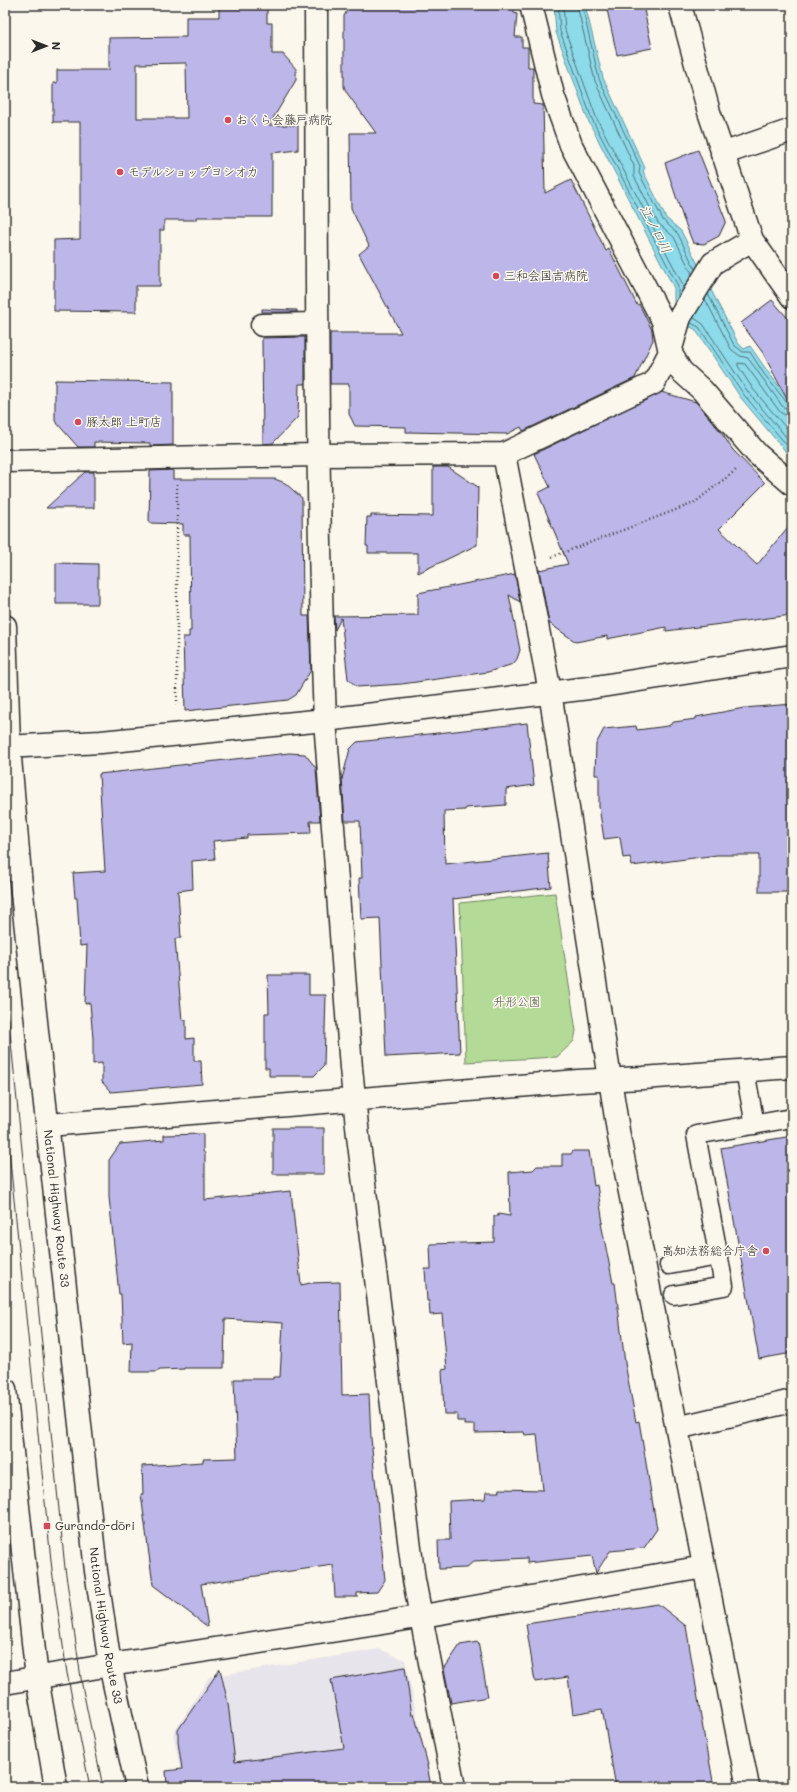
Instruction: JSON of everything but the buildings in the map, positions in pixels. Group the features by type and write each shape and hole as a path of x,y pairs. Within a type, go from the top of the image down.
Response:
{"main road":[{"path":"316,5 317,455 325,720 358,1136 414,1580 454,1787"},
{"path":"531,5 553,95 571,145 663,321 670,352 681,371 702,390 757,454 792,484"},
{"path":"680,5 722,154 752,240 792,297"},
{"path":"722,154 792,130"},
{"path":"5,461 317,455 504,454 654,382 670,352 680,317 713,263 752,240"},
{"path":"262,325 317,324"},
{"path":"504,454 550,692 619,1137 748,1787"},
{"name":"National Highway Route 33","path":"5,626 7,746 96,1571 110,1665 137,1787"},
{"path":"7,746 101,742 325,720 550,692 792,656"},
{"path":"48,1125 578,1082 610,1081 792,1067"},
{"path":"5,1389 37,1678 56,1787"},
{"path":"677,1428 792,1401"},
{"path":"5,1683 110,1665 421,1617 704,1567"}],"lane":[{"path":"745,1071 755,1124"},
{"path":"674,1295 724,1286 696,1135 792,1118"},
{"path":"669,1265 718,1256"}],"path":[{"path":"526,566 694,503 757,454"},
{"path":"177,458 177,706"}],"shaded area":[{"path":"379,1649 405,1660 432,1787 184,1787 173,1734 209,1677"}],"green space":[{"name":"升形公園","path":"555,893 576,1031 574,1041 557,1057 466,1062 460,903"}],"water":[{"name":"江ノ口川","path":"554,5 585,5 603,78 645,168 643,171 666,218 681,231 738,343 744,349 750,346 792,403 792,456 786,452 741,398 695,329 688,326 674,304 674,288 588,120 556,32"}],"tram line":[{"path":"5,984 65,1568 82,1685 103,1787"},
{"path":"5,1112 52,1570 67,1673 90,1787"}],"place":[{"name":"おくら会藤戸病院","path":"228,120"},
{"name":"モデルショップヨシオカ","path":"120,172"},
{"name":"三和会国吉病院","path":"496,276"},
{"name":"豚太郎 上町店","path":"78,422"},
{"name":"高知法務総合庁舎","path":"766,1251"},
{"name":"Gurando-dōri","path":"47,1526"}]}
